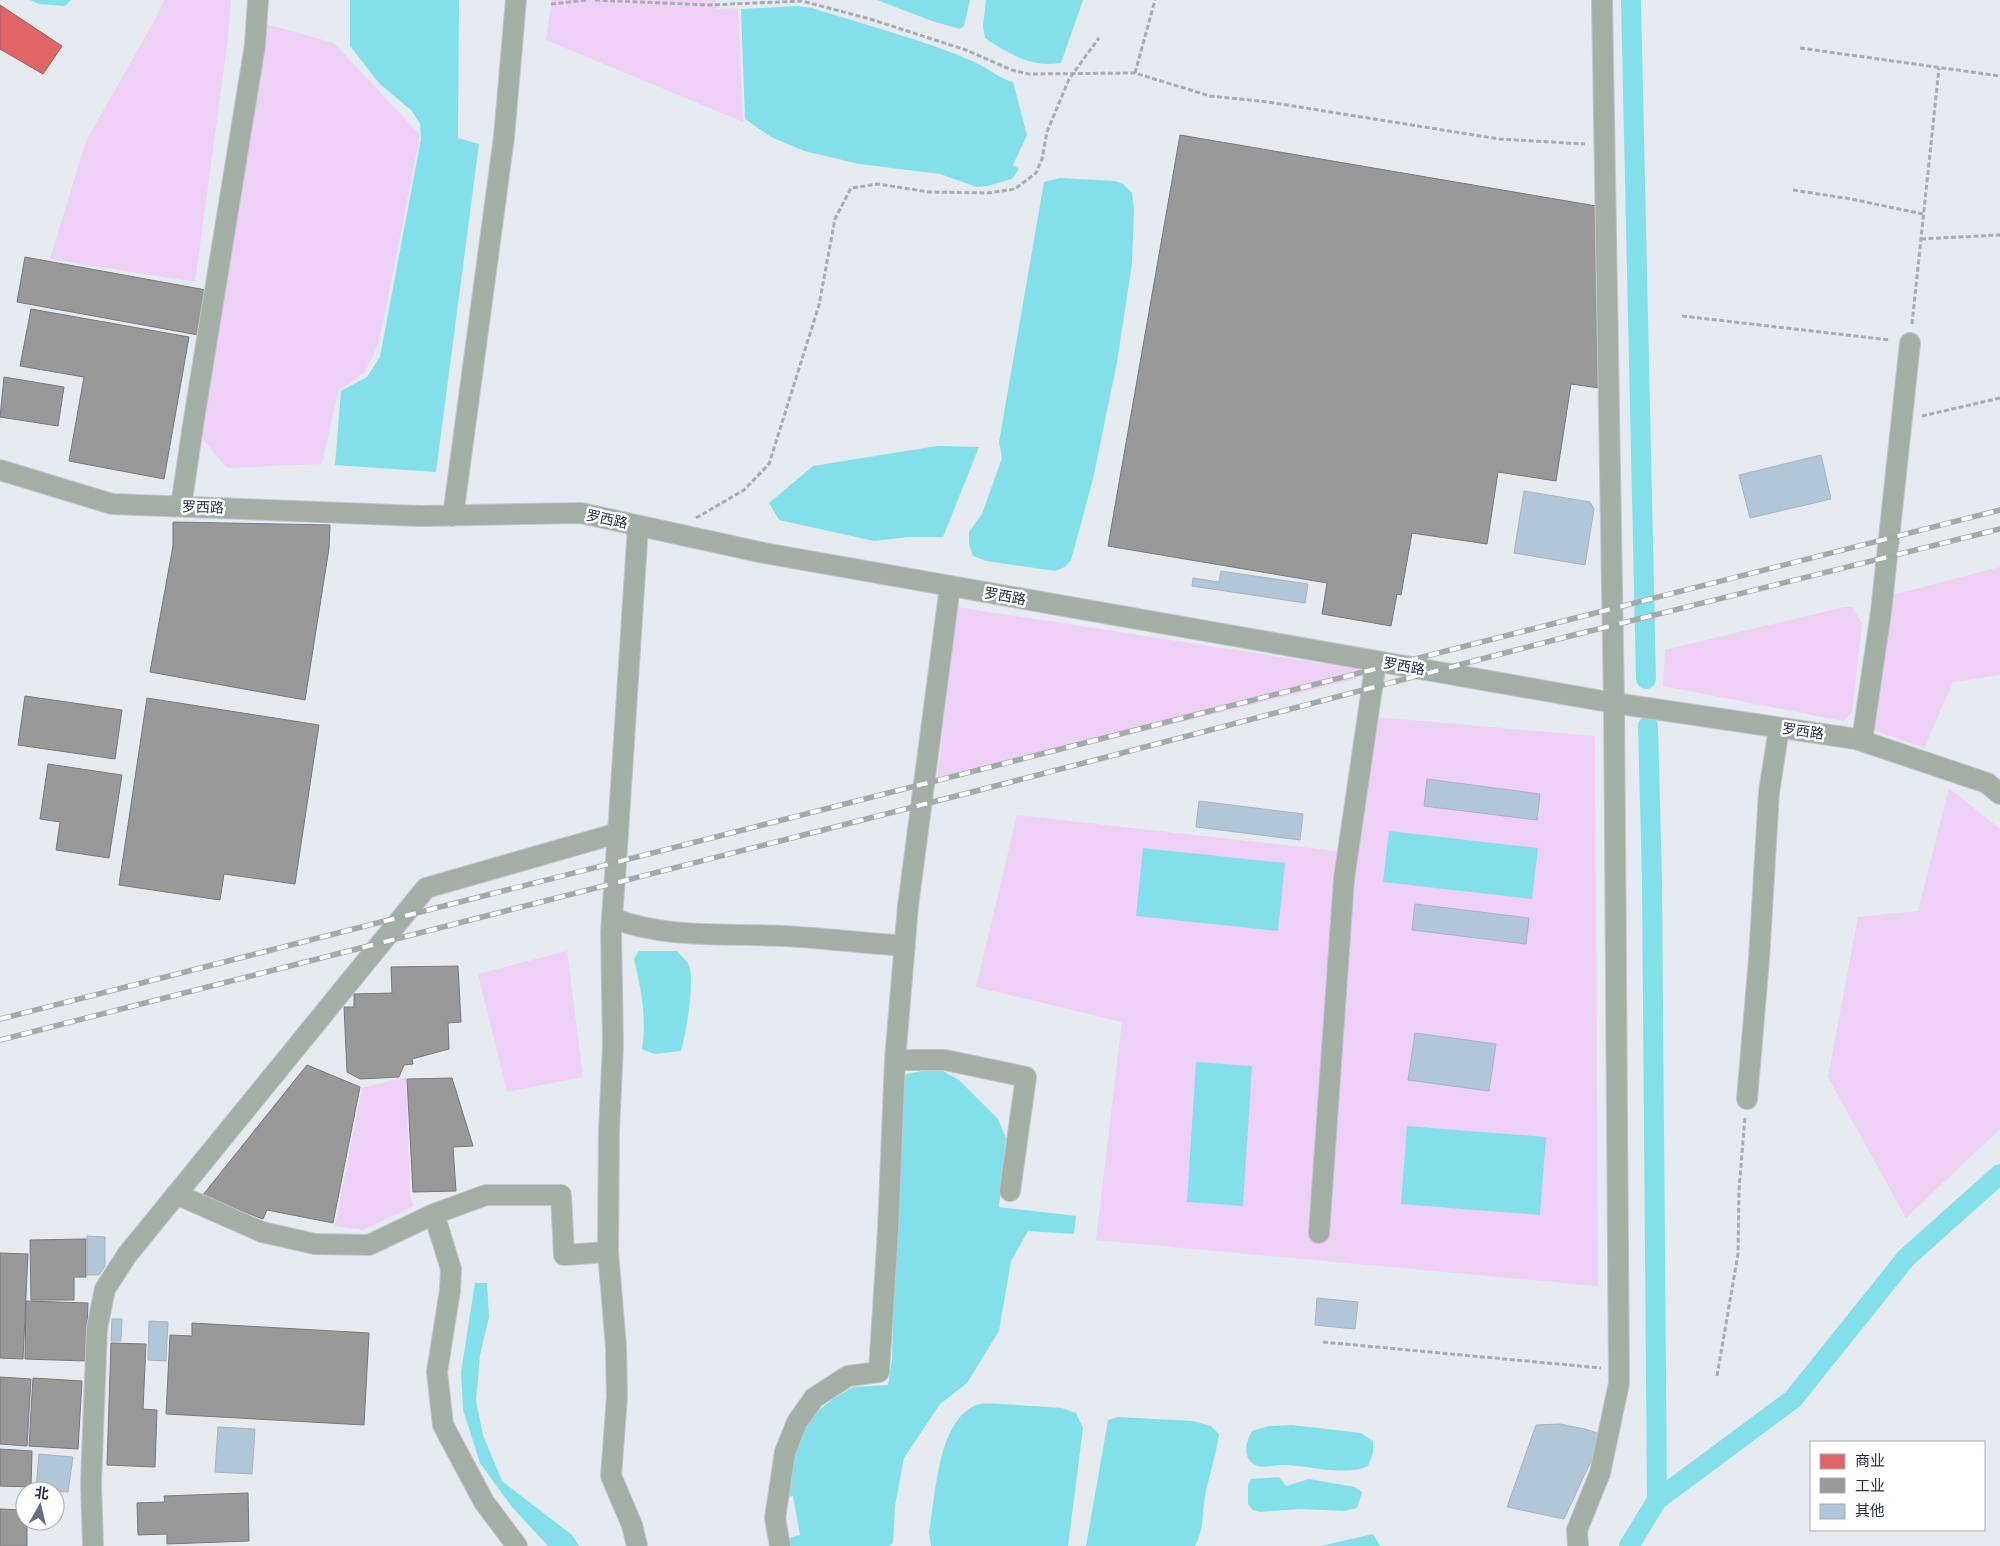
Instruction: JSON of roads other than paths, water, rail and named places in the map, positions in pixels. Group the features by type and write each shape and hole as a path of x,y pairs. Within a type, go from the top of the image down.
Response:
{"street":[{"path":"181,506 255,45 258,0"},
{"path":"453,516 504,137 516,0"},
{"path":"1578,1546 1577,1530 1600,1473 1619,1383 1614,704 1602,0"},
{"path":"1862,741 1881,612 1910,342"},
{"name":"罗西路","path":"0,470 112,504 421,516 581,513 764,553 1376,662 1614,704 1862,741 1987,783 2000,794"},
{"path":"637,1546 632,1525 611,1476 618,1397 608,1252 609,1132 613,1044 612,918 638,526"},
{"path":"780,1546 775,1518 786,1452 797,1422 814,1398 848,1376 879,1372 888,1230 895,1060 904,946 950,586"},
{"path":"1320,1233 1344,879 1376,662"},
{"path":"1747,1099 1759,959 1769,792 1779,728"},
{"path":"93,1546 91,1483 97,1328 105,1289 127,1254 426,888 618,833"},
{"path":"612,918 634,927 683,934 783,936 904,946"},
{"path":"895,1060 945,1060 1026,1077 1010,1191"},
{"path":"176,1194 262,1232 315,1244 369,1245 434,1214 486,1195 561,1195 564,1255 608,1252"},
{"path":"434,1214 451,1269 450,1290 437,1372 443,1425 484,1502 517,1546"}],"water":[{"path":"30,0 71,0 65,6 39,4"},
{"path":"350,0 459,0 458,138 479,144 436,472 335,465 341,391 367,377 380,357 421,139 420,124 412,111 379,83 350,46"},
{"path":"877,0 970,0 964,26 960,29 932,21"},
{"path":"986,0 1083,0 1061,63 1031,62 1012,54 985,38 983,26"},
{"path":"797,6 812,8 953,53 1013,82 1027,135 1013,165 1019,169 1012,179 977,187 940,174 859,164 804,151 771,137 745,119 741,9"},
{"path":"1060,178 1115,181 1123,184 1132,193 1134,209 1132,264 1117,362 1093,479 1071,560 1065,567 1055,571 986,561 973,556 969,544 969,532 982,514 1002,458 999,442 1044,182"},
{"path":"937,446 979,447 943,537 908,537 874,541 779,520 769,503 813,466"},
{"path":"1389,831 1538,848 1532,899 1383,882"},
{"path":"1143,848 1285,863 1278,931 1136,916"},
{"path":"639,951 677,951 688,963 691,993 688,1020 681,1051 654,1054 642,1049 644,1015 634,959"},
{"path":"1196,1062 1252,1066 1243,1206 1187,1202"},
{"path":"922,1071 943,1071 959,1080 998,1119 1006,1138 999,1207 1076,1216 1074,1234 1028,1231 1011,1261 999,1331 967,1383 940,1404 904,1458 895,1506 893,1543 889,1546 791,1546 789,1538 800,1535 793,1496 786,1497 799,1440 814,1414 834,1398 853,1387 888,1385 892,1360 900,1080 907,1074"},
{"path":"1407,1126 1546,1137 1540,1215 1401,1204"},
{"path":"475,1283 487,1283 489,1317 480,1355 476,1401 483,1435 502,1481 572,1535 579,1546 548,1546 512,1507 480,1463 463,1410 461,1372"},
{"path":"1001,1404 1062,1408 1076,1413 1083,1428 1068,1546 931,1546 929,1532 940,1462 952,1428 962,1415 974,1406"},
{"path":"1118,1417 1193,1421 1211,1426 1219,1434 1205,1496 1201,1528 1195,1546 1086,1546 1108,1420"},
{"path":"1292,1425 1361,1433 1373,1441 1373,1453 1368,1466 1357,1470 1344,1471 1288,1465 1261,1467 1252,1463 1246,1451 1248,1439 1252,1431 1269,1426"},
{"path":"1279,1477 1286,1486 1309,1479 1355,1487 1362,1492 1357,1508 1344,1511 1300,1509 1260,1512 1253,1510 1248,1504 1248,1485 1251,1479"},
{"path":"1373,1534 1380,1546 1321,1546"}],"waterway":[{"path":"1631,0 1646,679"},
{"path":"1648,726 1652,881 1657,1500"},
{"path":"1629,1546 1657,1500 1793,1399 1906,1258 2000,1174"}],"railway":[{"path":"0,1019 2000,510"},
{"path":"0,1040 1011,782 1566,637 2000,529"}]}
